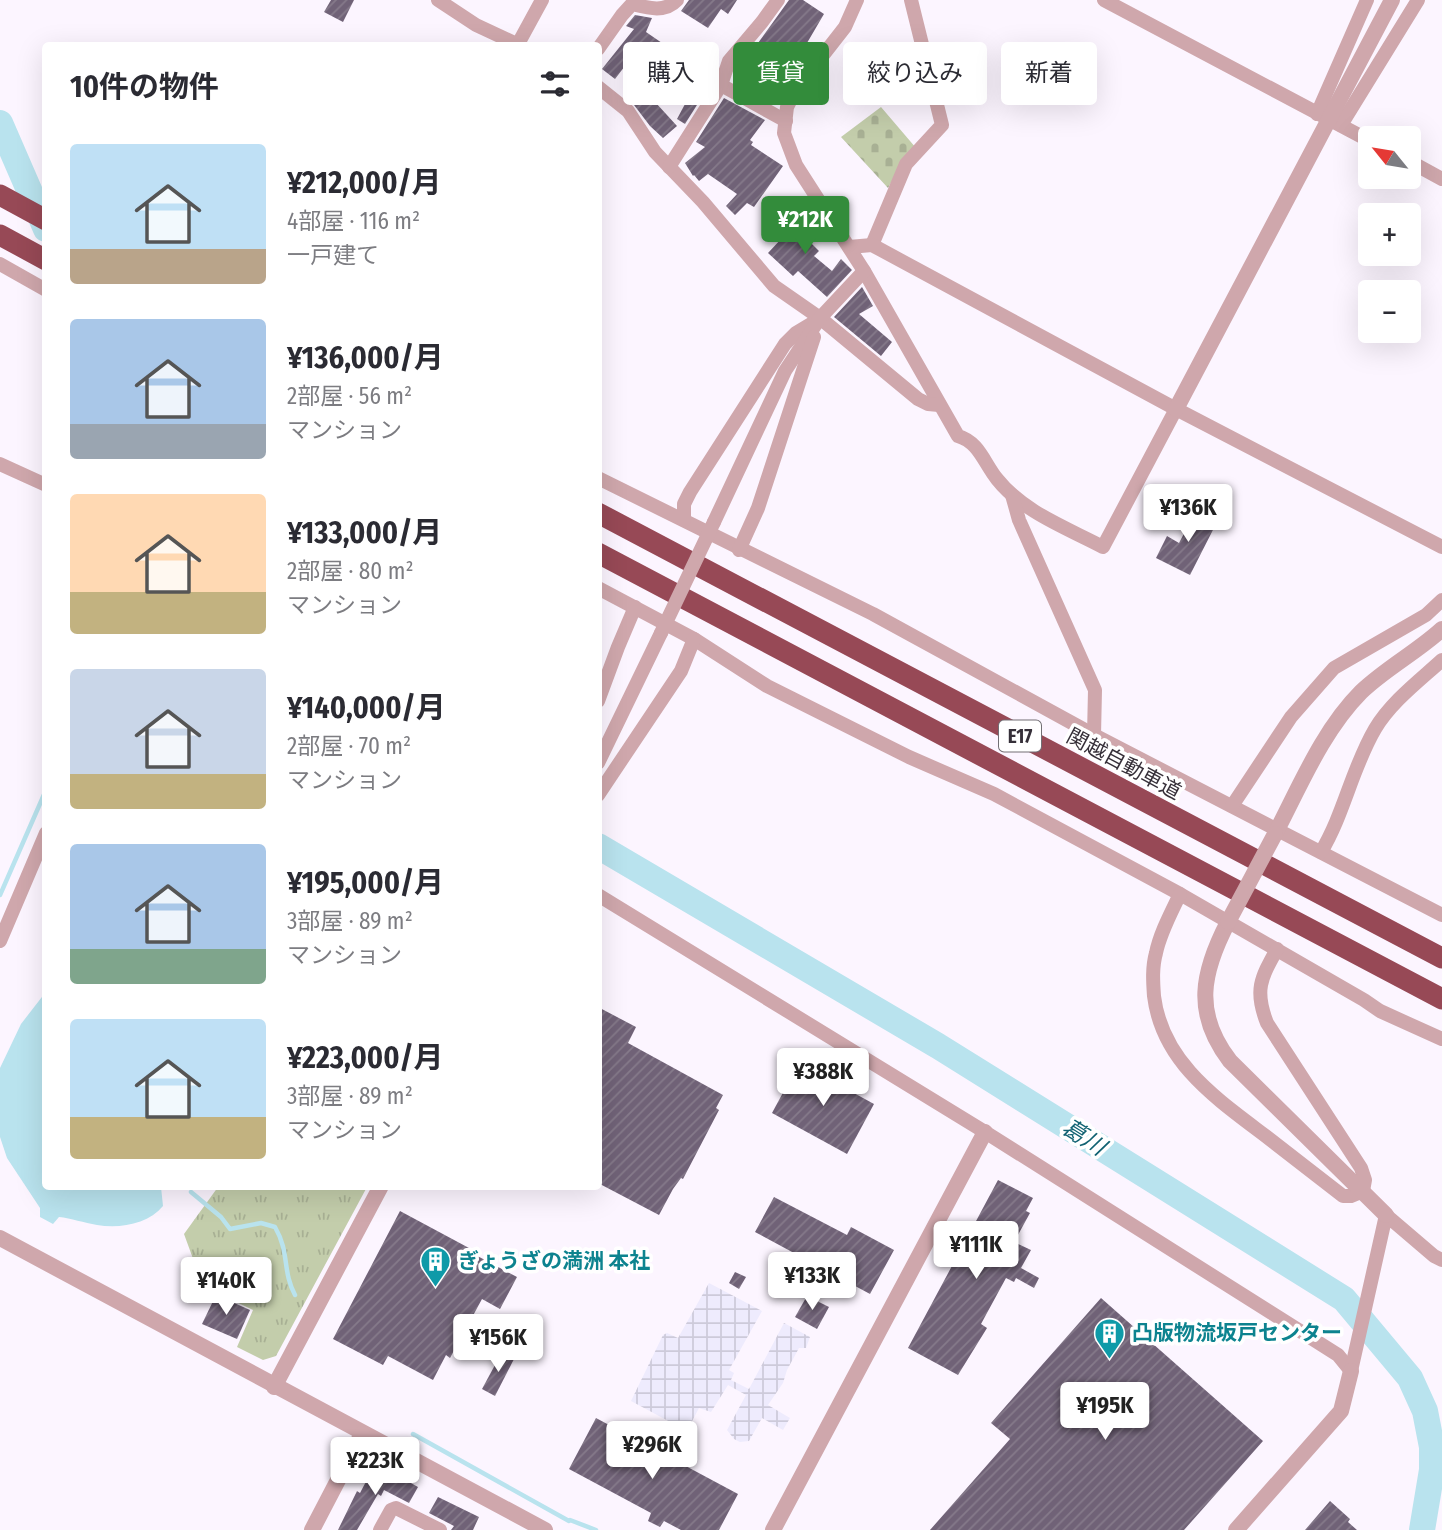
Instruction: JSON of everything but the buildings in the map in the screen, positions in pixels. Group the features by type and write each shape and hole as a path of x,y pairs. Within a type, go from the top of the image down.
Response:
{"highway":[{"path":"2,197 42,218"},
{"path":"0,235 36,255"},
{"name":"関越自動車道","path":"602,515 1442,958"},
{"name":"E17","path":"602,555 1442,999"}],"street":[{"path":"438,0 476,25 513,42"},
{"path":"521,42 542,0"},
{"path":"602,43 632,4 655,9 671,7 677,0"},
{"path":"669,167 721,85 729,61 778,0"},
{"path":"840,0 856,5 845,27 795,91 787,107 784,132 796,165 864,271 958,436 968,439 978,449 997,479 1026,507 1103,547 1392,0"},
{"path":"872,245 906,164 942,125 911,0"},
{"path":"1104,0 1358,135"},
{"path":"1329,120 1367,0"},
{"path":"1329,120 1418,0"},
{"path":"721,85 786,121"},
{"path":"602,90 628,111 655,152 774,286 820,318 918,399 939,405"},
{"path":"1421,168 1442,179"},
{"path":"849,247 872,245 1442,547"},
{"path":"0,264 42,288"},
{"path":"602,755 785,371 820,318 864,271"},
{"path":"684,520 684,504 690,492 785,344 796,333 820,318"},
{"path":"739,550 758,508 820,318"},
{"path":"0,464 42,483"},
{"path":"602,480 873,614 1276,832 1321,852 1442,915"},
{"path":"1012,495 1019,520 1095,690 1094,735"},
{"path":"602,589 694,639 767,686 909,757 993,794 1180,894 1380,1011 1442,1039"},
{"path":"1232,806 1291,717 1334,668 1426,615 1442,600"},
{"path":"602,691 635,607"},
{"path":"1442,629 1427,643 1373,681 1346,709 1322,746 1228,922 1210,961 1205,991 1208,1016 1216,1040 1230,1062 1386,1215 1442,1260"},
{"path":"602,790 681,671 694,639"},
{"path":"1321,852 1328,841 1363,751 1376,727 1388,711 1442,660"},
{"path":"0,941 42,842"},
{"path":"1180,894 1162,932 1155,956 1153,982 1156,1009 1167,1040 1177,1057 1209,1093 1343,1196 1363,1191"},
{"path":"602,897 985,1132 1338,1355 1351,1371"},
{"path":"1277,949 1262,975 1260,1006 1267,1023 1361,1168 1365,1180 1363,1191"},
{"path":"773,1530 985,1132"},
{"path":"274,1387 379,1190"},
{"path":"1236,1530 1341,1411 1386,1215"},
{"path":"0,1238 545,1530"},
{"path":"312,1530 362,1434"},
{"path":"380,1530 391,1510 396,1508 440,1530"}],"shaded area":[{"path":"709,1283 762,1311 729,1370 734,1373 731,1380 749,1389 784,1323 810,1337 806,1348 799,1348 783,1383 768,1405 790,1418 783,1430 762,1418 749,1441 740,1442 734,1439 727,1430 746,1395 728,1385 711,1412 699,1408 687,1431 631,1401 663,1335 667,1333 678,1338"}],"green space":[{"path":"881,107 916,148 902,163 888,188 841,137"},
{"path":"216,1190 365,1190 276,1356 263,1360 237,1347 253,1310 203,1286 184,1234"}],"water":[{"path":"42,997 42,1190 161,1190 163,1206 150,1217 133,1224 106,1226 59,1217 53,1224 40,1217 40,1208 7,1158 0,1137 0,1068 21,1024"}],"waterway":[{"name":"葛川","path":"0,123 42,220"},
{"path":"0,895 42,799"},
{"name":"葛川","path":"602,848 938,1046 1344,1299 1410,1378 1425,1411 1432,1447 1432,1470 1422,1530"},
{"path":"191,1192 221,1217 230,1229 261,1223 275,1227 283,1245 288,1278 295,1295"},
{"path":"413,1434 569,1521 596,1530"}],"place":[{"name":"ぎょうざの満洲 本社","path":"435,1288"},
{"name":"凸版物流坂戸センター","path":"1109,1360"}]}
